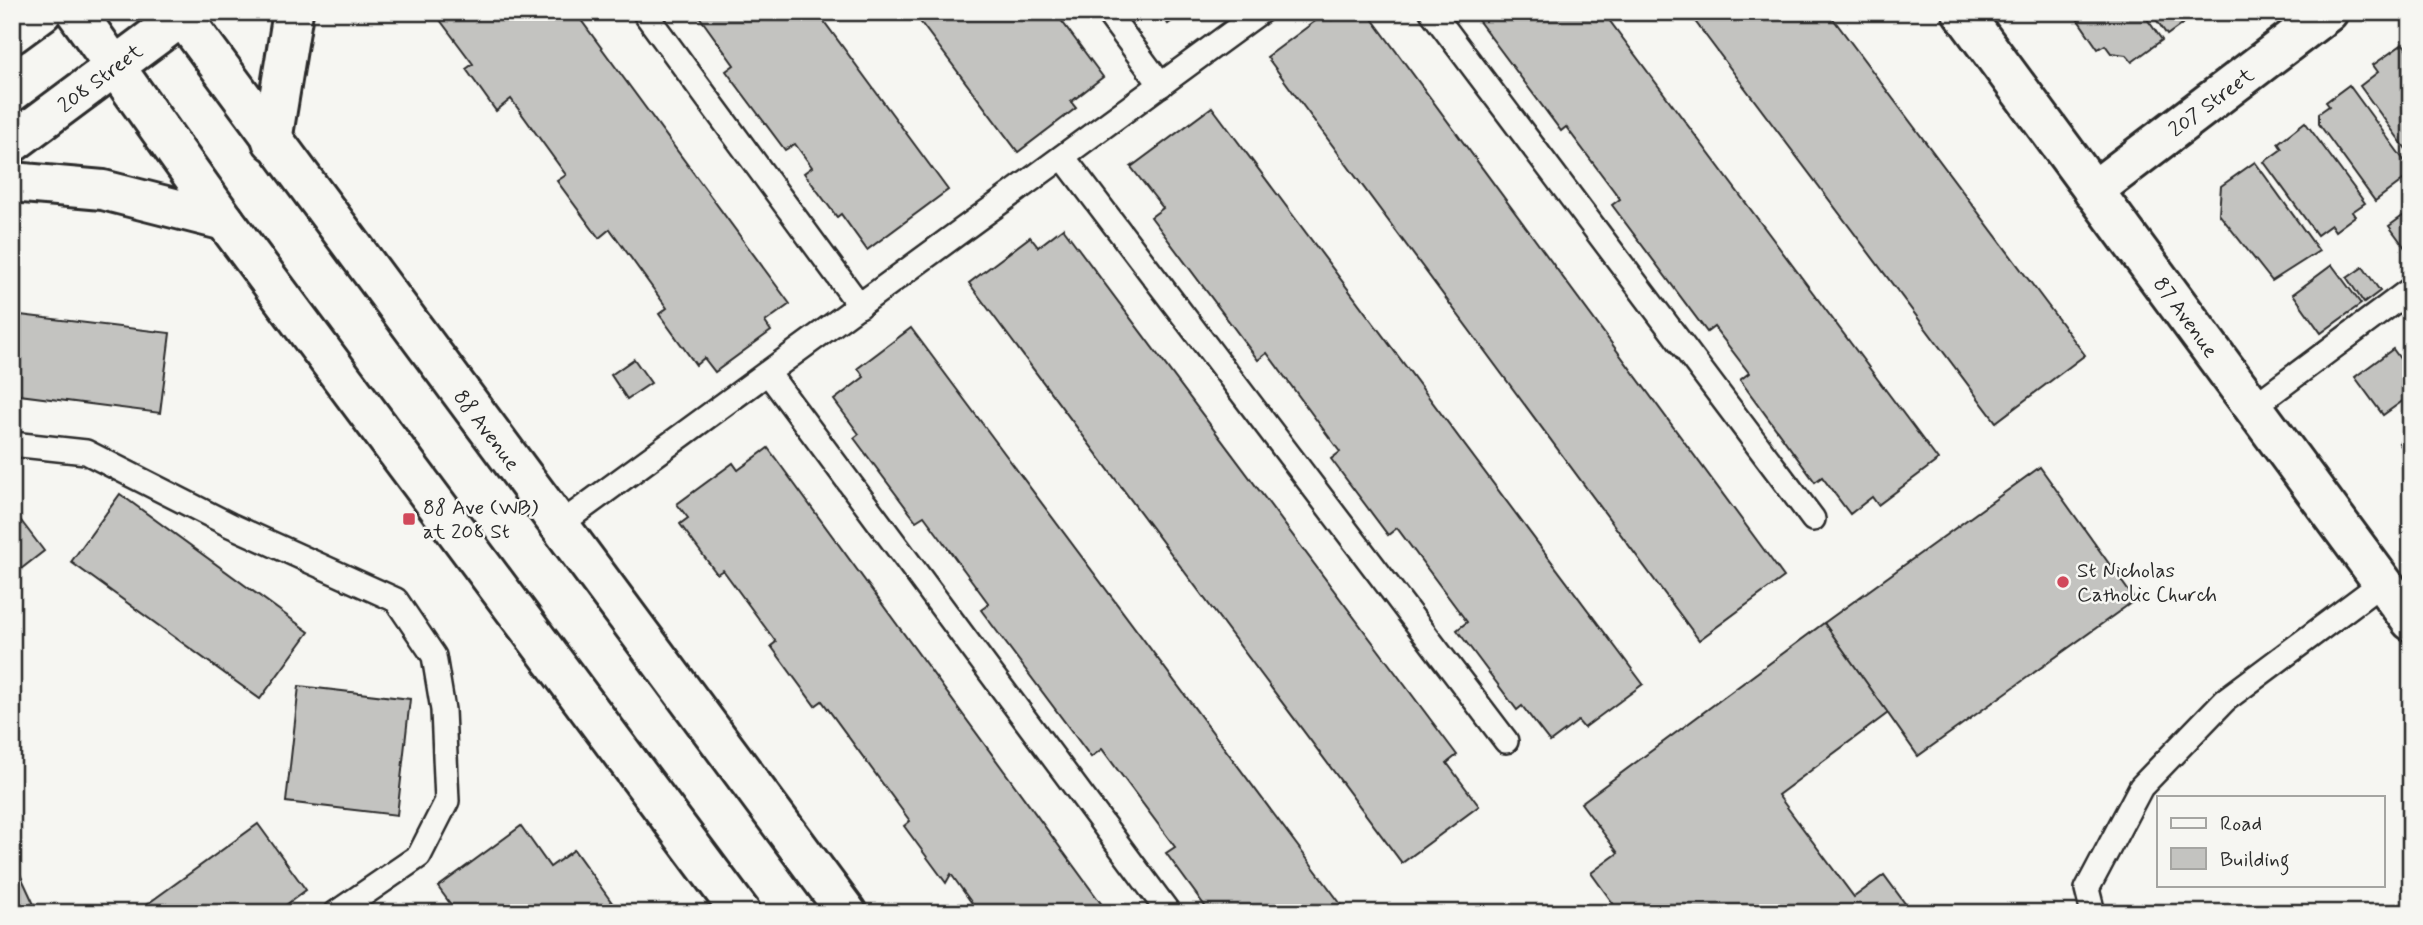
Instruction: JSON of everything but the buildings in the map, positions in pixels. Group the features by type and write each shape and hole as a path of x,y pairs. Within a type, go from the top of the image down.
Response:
{"main road":[{"path":"12,34 42,12"},
{"path":"76,12 225,221 741,913"},
{"path":"272,141 293,12"},
{"name":"87 Avenue","path":"1962,12 2411,621"},
{"name":"207 Street","path":"2093,191 2328,12"},
{"name":"208 Street","path":"12,144 183,14"},
{"name":"88 Avenue","path":"183,14 272,141 847,913"},
{"path":"12,183 103,190 225,221"}],"lane":[{"path":"644,12 860,306"},
{"path":"1107,12 1161,85"},
{"path":"558,526 1260,12"},
{"path":"1432,12 1813,519"},
{"path":"1063,157 1506,741"},
{"path":"2253,407 2411,289"},
{"path":"768,373 1169,913"},
{"path":"12,444 86,452 230,526 396,600 434,656 443,710 446,801 419,856 336,913"},
{"path":"2093,913 2087,889 2141,787 2225,700 2383,582"}],"place":[{"name":"88 Ave (WB) at 208 St","path":"409,519"},
{"name":"St Nicholas Catholic Church","path":"2063,582"}]}
